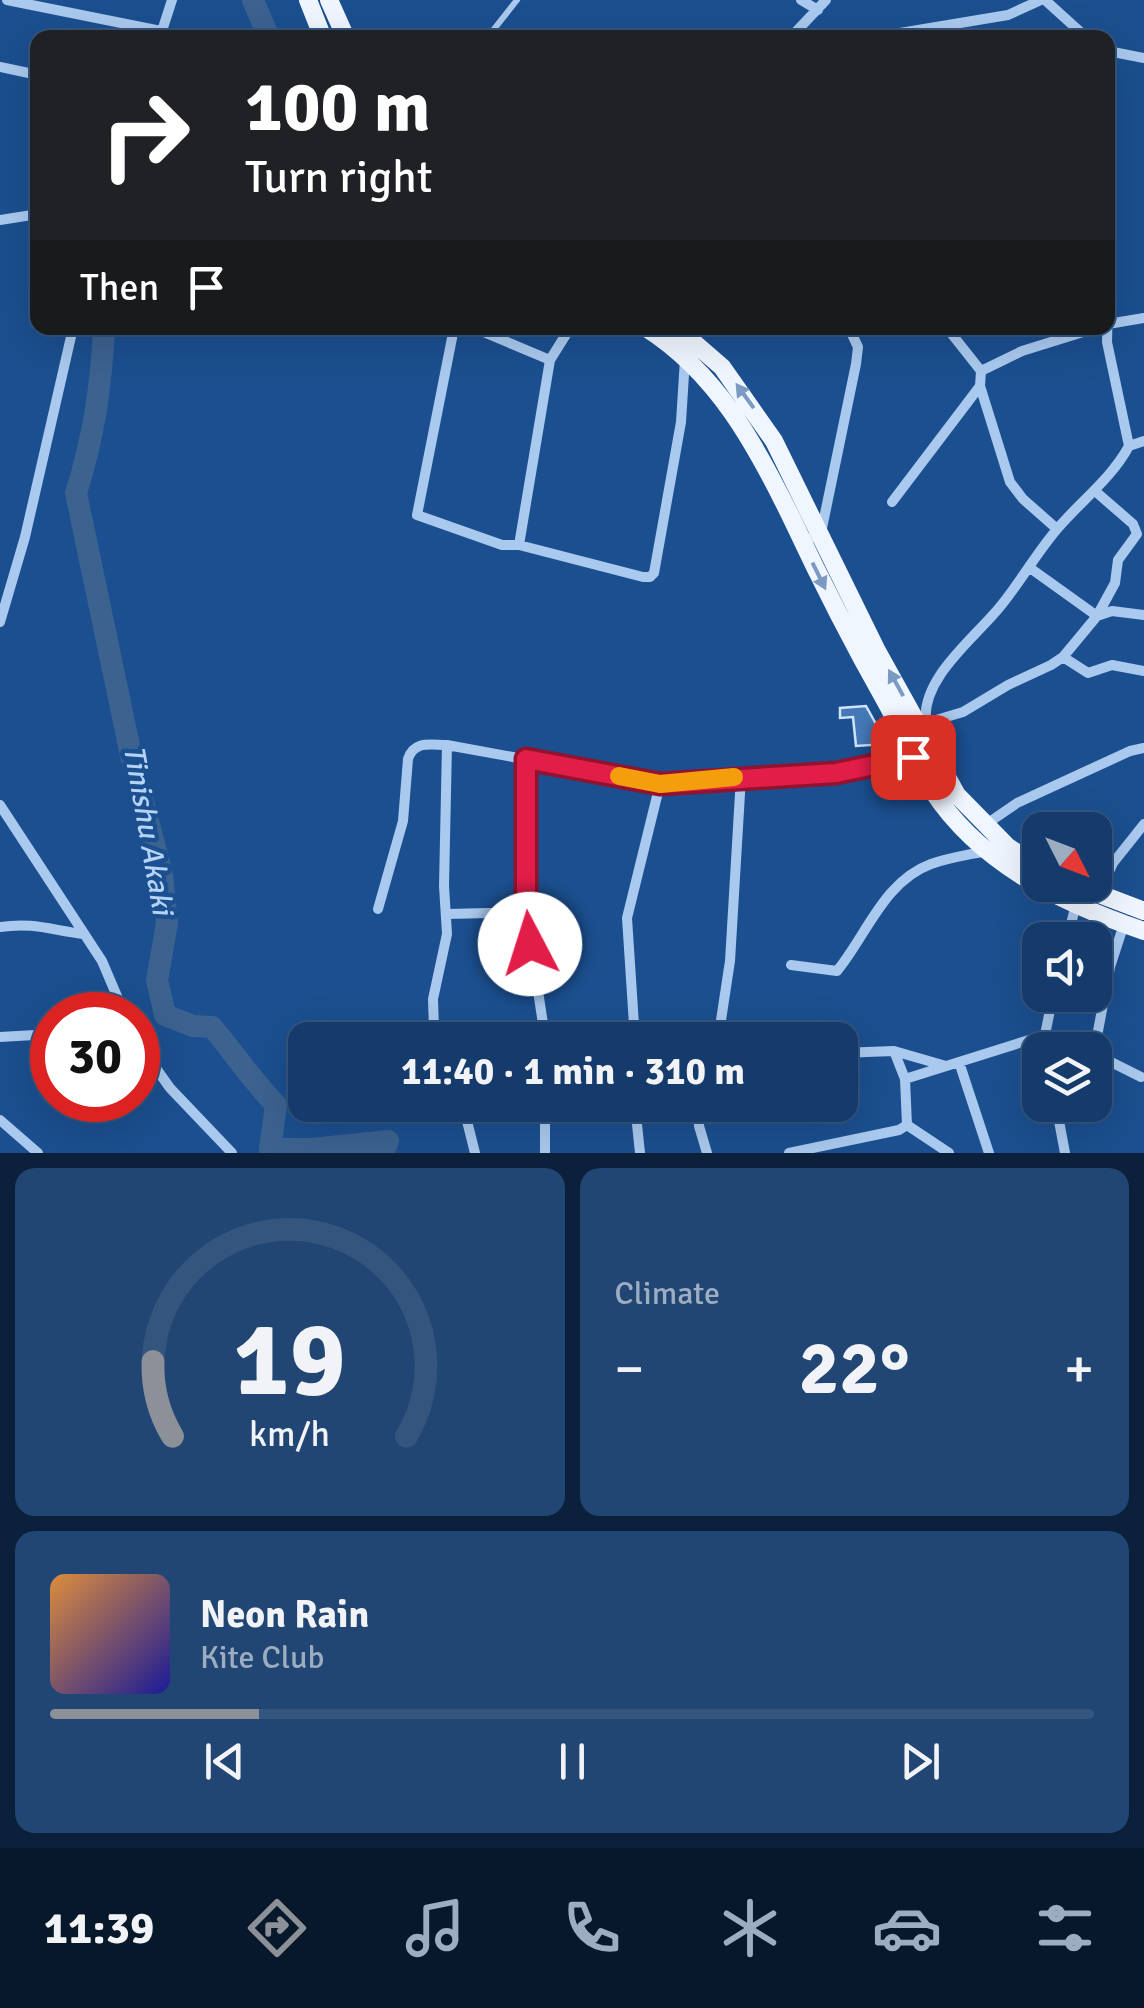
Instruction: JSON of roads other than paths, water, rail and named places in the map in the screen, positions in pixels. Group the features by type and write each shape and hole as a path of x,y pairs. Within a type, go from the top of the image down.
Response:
{"main road":[{"path":"308,0 320,30"},
{"path":"329,0 342,30"},
{"path":"655,335 685,358 730,406 755,443 858,656 913,757 951,815 987,851 1022,877"},
{"path":"685,335 722,367 774,441 876,649 923,725 957,796 985,826 1022,855"},
{"path":"1112,901 1144,911"},
{"path":"1089,902 1124,924 1144,930"}],"street":[{"path":"7,0 142,30"},
{"path":"161,30 172,0"},
{"path":"801,0 818,10"},
{"path":"798,30 826,0"},
{"path":"920,30 1008,16 1043,0 1076,30"},
{"path":"1115,53 1144,58"},
{"path":"0,67 30,73"},
{"path":"0,220 30,215"},
{"path":"1115,323 1144,318"},
{"path":"0,622 24,538 71,335"},
{"path":"453,335 417,515 502,545 519,544 650,578 681,422 685,358"},
{"path":"491,335 550,360"},
{"path":"519,544 550,360 566,335"},
{"path":"802,542 821,533 856,364 858,347 852,335"},
{"path":"952,335 981,371 980,386 1010,482 1056,529"},
{"path":"981,371 1074,335"},
{"path":"1107,335 1129,446"},
{"path":"892,502 980,386"},
{"path":"1095,491 1133,524 1137,534 1118,560 1115,583 1097,616 1062,656 977,705 923,725 928,699 956,654 997,611 1056,529 1095,491 1129,446 1144,441"},
{"path":"1030,568 1097,616"},
{"path":"1097,616 1112,611 1144,614"},
{"path":"1062,656 1088,672 1112,666 1144,671"},
{"path":"378,909 403,821 411,750 417,745 448,745 660,784 836,773 913,757"},
{"path":"435,1022 433,999 447,934 444,886 448,745"},
{"path":"985,826 1017,802 1144,748"},
{"path":"526,759 526,912 547,1022"},
{"path":"721,1022 730,961 741,777"},
{"path":"634,1022 627,918 660,784"},
{"path":"0,805 102,960 115,992"},
{"path":"1112,863 1144,824"},
{"path":"791,965 837,971 857,938 901,882 933,863 987,851"},
{"path":"447,914 526,912"},
{"path":"0,927 30,923 83,934"},
{"path":"1097,1032 1110,967 1124,924"},
{"path":"0,1037 30,1035"},
{"path":"905,1079 1022,1042"},
{"path":"858,1052 894,1051 946,1066"},
{"path":"894,1051 905,1079 908,1125"},
{"path":"959,1062 988,1153"},
{"path":"1112,1062 1141,1077"},
{"path":"160,1075 232,1153"},
{"path":"0,1120 38,1153"},
{"path":"467,1122 474,1153"},
{"path":"544,1153 545,1122"},
{"path":"637,1122 640,1153"},
{"path":"699,1122 707,1153"},
{"path":"1059,1122 1065,1153"},
{"path":"789,1153 908,1125"},
{"path":"908,1125 949,1153"}],"lane":[{"path":"493,30 517,0"}],"waterway":[{"name":"Tinishu Akaki","path":"253,0 266,30"},
{"name":"Tinishu Akaki","path":"104,335 96,411 76,493 132,760 162,874 167,923 157,980 165,1015 193,1026 212,1027 276,1105 270,1149 388,1141 383,1153"}]}
